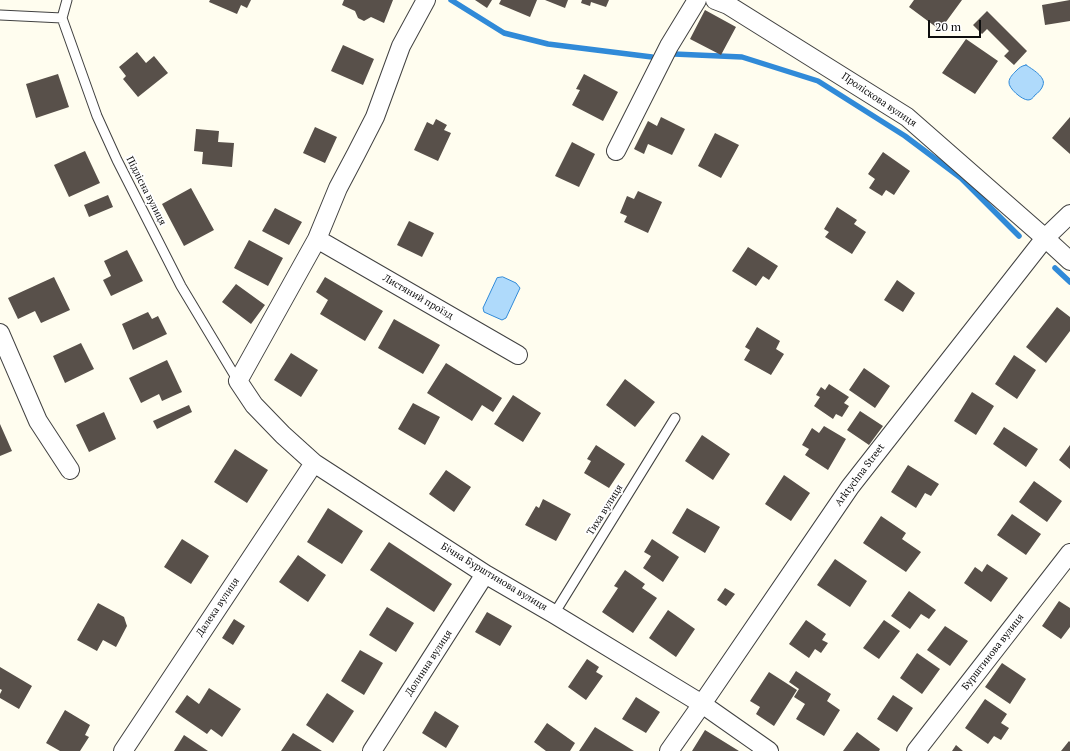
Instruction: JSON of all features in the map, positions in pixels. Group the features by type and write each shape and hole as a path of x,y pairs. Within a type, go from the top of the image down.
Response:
{"street":[{"path":"238,381 317,239 338,188 375,117 401,46 426,0"},
{"path":"616,150 669,46 697,0"},
{"name":"Проліскова вулиця","path":"726,2 907,117 1070,261"},
{"name":"Arktychna Street","path":"669,751 850,487 1045,238 1070,214"},
{"name":"Листяний проїзд","path":"317,239 518,355"},
{"path":"0,333 38,422 70,470"},
{"name":"Бічна Бурштинова вулиця","path":"238,381 254,405 283,436 314,463 485,574 702,704 769,751"},
{"name":"Далека вулиця","path":"123,751 314,463"},
{"name":"Бурштинова вулиця","path":"916,751 1070,553"},
{"name":"Долинна вулиця","path":"372,751 485,574"}],"lane":[{"path":"0,14 62,18 67,0"},
{"name":"Підлісна вулиця","path":"62,18 97,116 117,160 181,286 238,381"},
{"name":"Тиха вулиця","path":"554,614 675,418"}],"water":[{"path":"1026,65 1041,76 1043,82 1040,91 1030,100 1022,98 1009,84 1010,78 1016,71 1020,67"},
{"path":"503,277 516,283 520,288 506,318 502,320 484,312 483,308 497,278"}],"building":[{"path":"210,0 251,0 247,8 241,5 237,14 209,2"},
{"path":"344,0 393,0 384,23 371,17 364,21 358,18 355,11 342,5"},
{"path":"475,0 492,0 487,8"},
{"path":"501,0 537,0 530,17 499,4"},
{"path":"545,0 568,0 565,8"},
{"path":"582,0 609,0 606,7 591,2 590,6 581,3"},
{"path":"914,0 962,0 940,30 909,7"},
{"path":"1070,0 1070,21 1045,25 1042,5"},
{"path":"705,10 736,27 721,55 690,39"},
{"path":"987,11 1027,51 1014,65 1004,56 1009,51 987,29 982,34 973,25"},
{"path":"966,39 998,61 975,94 942,73"},
{"path":"343,45 374,59 363,85 331,71"},
{"path":"137,52 146,63 154,56 168,73 138,97 123,79 126,76 119,67"},
{"path":"58,74 69,107 36,118 26,84"},
{"path":"584,74 618,92 603,121 572,105 580,90 576,89"},
{"path":"661,117 685,129 672,155 648,144 644,154 634,149 648,121 657,126"},
{"path":"1070,117 1070,154 1052,138"},
{"path":"436,119 447,125 444,130 451,133 438,161 414,150 427,122 433,125"},
{"path":"315,127 337,137 325,163 303,153"},
{"path":"196,129 219,131 218,142 234,143 232,167 202,164 203,152 194,151"},
{"path":"715,133 739,145 721,178 698,166"},
{"path":"572,142 595,154 579,187 555,176"},
{"path":"85,151 100,183 69,197 54,165"},
{"path":"883,152 910,171 894,195 886,190 882,196 869,188 875,179 868,174"},
{"path":"191,188 214,230 184,246 162,204"},
{"path":"638,191 662,202 648,233 624,222 627,216 620,213 627,196 634,199"},
{"path":"108,195 113,207 89,217 84,205"},
{"path":"837,207 857,220 854,224 866,232 852,254 825,237 829,232 824,229"},
{"path":"275,208 302,222 289,245 262,231"},
{"path":"409,221 434,233 422,257 397,245"},
{"path":"249,240 283,258 268,286 234,268"},
{"path":"748,247 778,266 769,280 763,276 756,286 732,271"},
{"path":"127,250 143,281 111,296 103,280 111,276 104,261"},
{"path":"54,277 70,310 41,323 35,311 18,319 8,298"},
{"path":"325,277 383,311 365,341 320,314 328,300 316,292"},
{"path":"897,280 915,293 903,312 884,300"},
{"path":"236,284 265,305 251,324 222,302"},
{"path":"1057,307 1070,317 1070,331 1046,363 1026,347"},
{"path":"148,312 152,319 158,316 167,334 133,350 122,324"},
{"path":"394,319 440,345 423,374 378,348"},
{"path":"757,327 780,341 776,349 784,354 771,375 744,360 750,350 745,347"},
{"path":"81,343 94,369 65,383 53,356"},
{"path":"291,353 318,370 301,397 274,380"},
{"path":"1014,355 1036,370 1017,399 995,384"},
{"path":"167,360 182,392 162,401 159,394 141,403 129,378"},
{"path":"446,363 502,398 493,412 482,405 472,421 427,393"},
{"path":"864,368 890,386 875,408 849,390"},
{"path":"625,379 655,402 635,427 606,405"},
{"path":"829,384 849,397 844,403 849,406 842,417 836,414 833,419 814,406 820,397 816,395 821,387 825,390"},
{"path":"972,392 994,406 976,435 954,421"},
{"path":"513,395 541,413 523,442 494,424"},
{"path":"413,403 440,417 425,445 398,429"},
{"path":"189,405 192,412 157,429 153,421"},
{"path":"860,411 883,426 869,445 847,430"},
{"path":"104,412 116,439 89,452 76,425"},
{"path":"0,424 12,451 0,456"},
{"path":"824,426 846,439 828,470 805,455 809,449 802,445 812,428 819,433"},
{"path":"1004,427 1038,449 1026,467 993,444"},
{"path":"702,435 730,454 713,480 685,461"},
{"path":"596,445 625,464 609,488 584,473 591,461 587,459"},
{"path":"1070,445 1070,469 1059,460"},
{"path":"235,449 268,470 247,503 214,482"},
{"path":"908,465 939,484 931,496 925,493 916,508 891,492"},
{"path":"446,470 471,487 454,512 429,494"},
{"path":"784,475 810,493 791,521 765,504"},
{"path":"1034,481 1062,501 1047,522 1019,502"},
{"path":"543,499 571,514 556,541 525,525 536,506 539,508"},
{"path":"328,508 363,531 342,564 307,542"},
{"path":"687,508 720,527 705,553 672,533"},
{"path":"1012,514 1041,534 1026,555 997,535"},
{"path":"881,516 906,533 902,539 921,552 906,572 863,543"},
{"path":"182,539 209,556 191,584 164,567"},
{"path":"652,539 679,557 663,582 643,568 651,556 644,552"},
{"path":"389,542 452,584 434,612 370,570"},
{"path":"298,555 326,575 308,602 279,582"},
{"path":"835,559 867,581 850,607 817,585"},
{"path":"987,564 1008,578 991,602 964,583 975,567 982,572"},
{"path":"625,570 645,584 642,588 657,598 633,633 602,612 618,588 614,586"},
{"path":"725,588 735,594 726,606 717,600"},
{"path":"909,591 936,610 929,619 921,614 910,629 891,616"},
{"path":"1059,601 1070,608 1070,627 1061,639 1042,626"},
{"path":"98,603 124,617 127,626 116,647 103,640 97,651 77,640"},
{"path":"387,607 414,623 396,652 369,635"},
{"path":"668,610 695,629 676,657 649,638"},
{"path":"487,612 512,626 500,646 475,632"},
{"path":"234,619 245,626 233,645 222,638"},
{"path":"806,620 826,634 822,640 828,643 821,653 815,649 809,658 789,644"},
{"path":"884,620 900,631 879,659 863,648"},
{"path":"945,626 968,641 950,666 927,650"},
{"path":"360,650 383,663 364,695 341,681"},
{"path":"917,653 940,669 922,694 900,678"},
{"path":"587,659 599,667 596,672 603,676 586,700 568,687"},
{"path":"1002,663 1026,679 1010,704 985,687"},
{"path":"0,667 32,686 19,709 0,698 2,690 0,689"},
{"path":"796,671 831,694 827,701 840,710 824,736 796,719 805,704 794,697 799,689 789,682"},
{"path":"769,672 797,690 774,726 756,714 760,707 750,701"},
{"path":"209,688 241,709 222,737 211,729 207,734 175,712 187,695 199,704"},
{"path":"327,693 354,711 333,743 306,725"},
{"path":"893,695 913,708 897,732 877,719"},
{"path":"636,697 660,712 646,733 622,719"},
{"path":"985,699 1007,714 1001,723 1009,728 1001,740 994,736 988,744 965,728"},
{"path":"65,710 90,725 85,735 89,737 80,751 60,751 46,743"},
{"path":"435,711 459,726 446,748 422,733"},
{"path":"547,723 575,743 570,751 546,751 534,742"},
{"path":"595,727 634,751 579,751"},
{"path":"705,730 739,751 692,751"},
{"path":"857,732 880,749 879,751 843,751"},
{"path":"293,733 322,751 281,751"},
{"path":"184,735 208,751 174,751"},
{"path":"1069,741 1070,751 1061,751"},
{"path":"956,745 963,751 952,751"}],"waterway":[{"path":"451,0 504,33 548,44 652,57"},
{"path":"674,54 742,57 818,81 905,136 961,178 1019,236"},
{"path":"1055,268 1070,282"}]}
